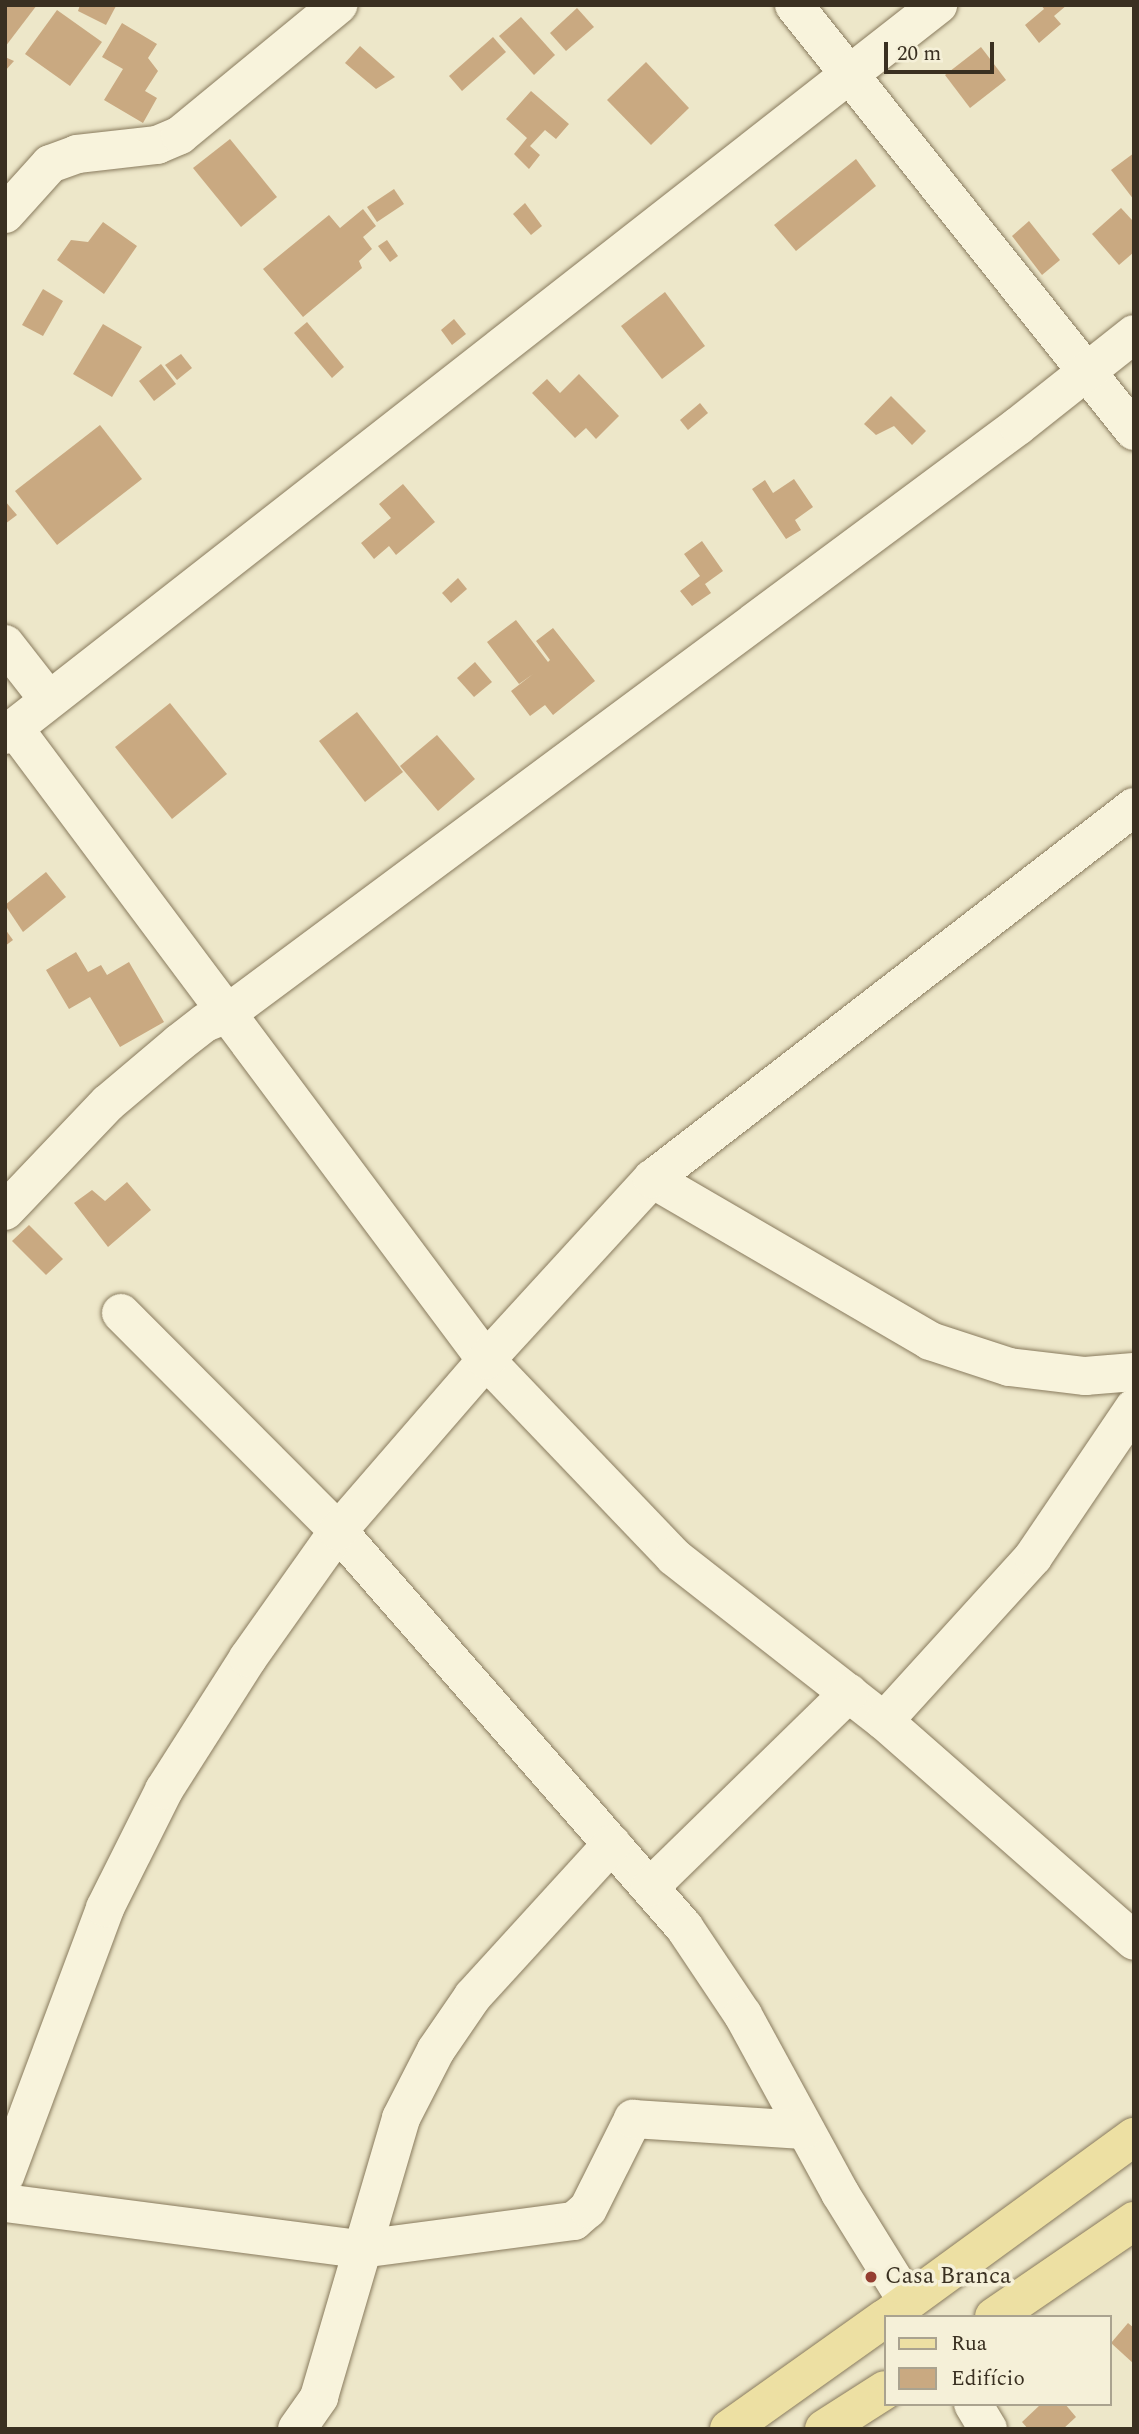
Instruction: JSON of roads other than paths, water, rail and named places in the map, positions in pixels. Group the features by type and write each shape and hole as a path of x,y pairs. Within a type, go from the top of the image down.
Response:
{"main road":[{"path":"893,2312 1134,2137"},
{"path":"997,2315 1134,2221"},
{"path":"729,2429 884,2318"},
{"path":"824,2429 884,2391"}],"street":[{"path":"5,214 50,164 76,154 157,145 180,135 338,5"},
{"path":"794,5 1134,431"},
{"path":"937,5 10,731 486,1360 674,1557 884,1721 1134,1941"},
{"path":"5,1210 108,1103 196,1030 225,1015 1134,334"},
{"path":"5,643 48,699"},
{"path":"5,2176 105,1909 164,1790 248,1658 338,1531 486,1360 652,1180 1134,807"},
{"path":"652,1180 930,1340 1009,1367 1085,1376 1134,1372"},
{"path":"121,1313 338,1531 684,1927 743,2014 804,2130 893,2312"},
{"path":"884,1721 1033,1557 1134,1408"},
{"path":"650,1887 849,1693"},
{"path":"297,2429 319,2397 401,2118 436,2050 474,1996 612,1844"},
{"path":"5,2203 361,2249 574,2221 588,2209 627,2125 634,2119 804,2130"},
{"path":"973,2406 988,2429"}],"place":[{"name":"Casa Branca","path":"871,2277"}]}
